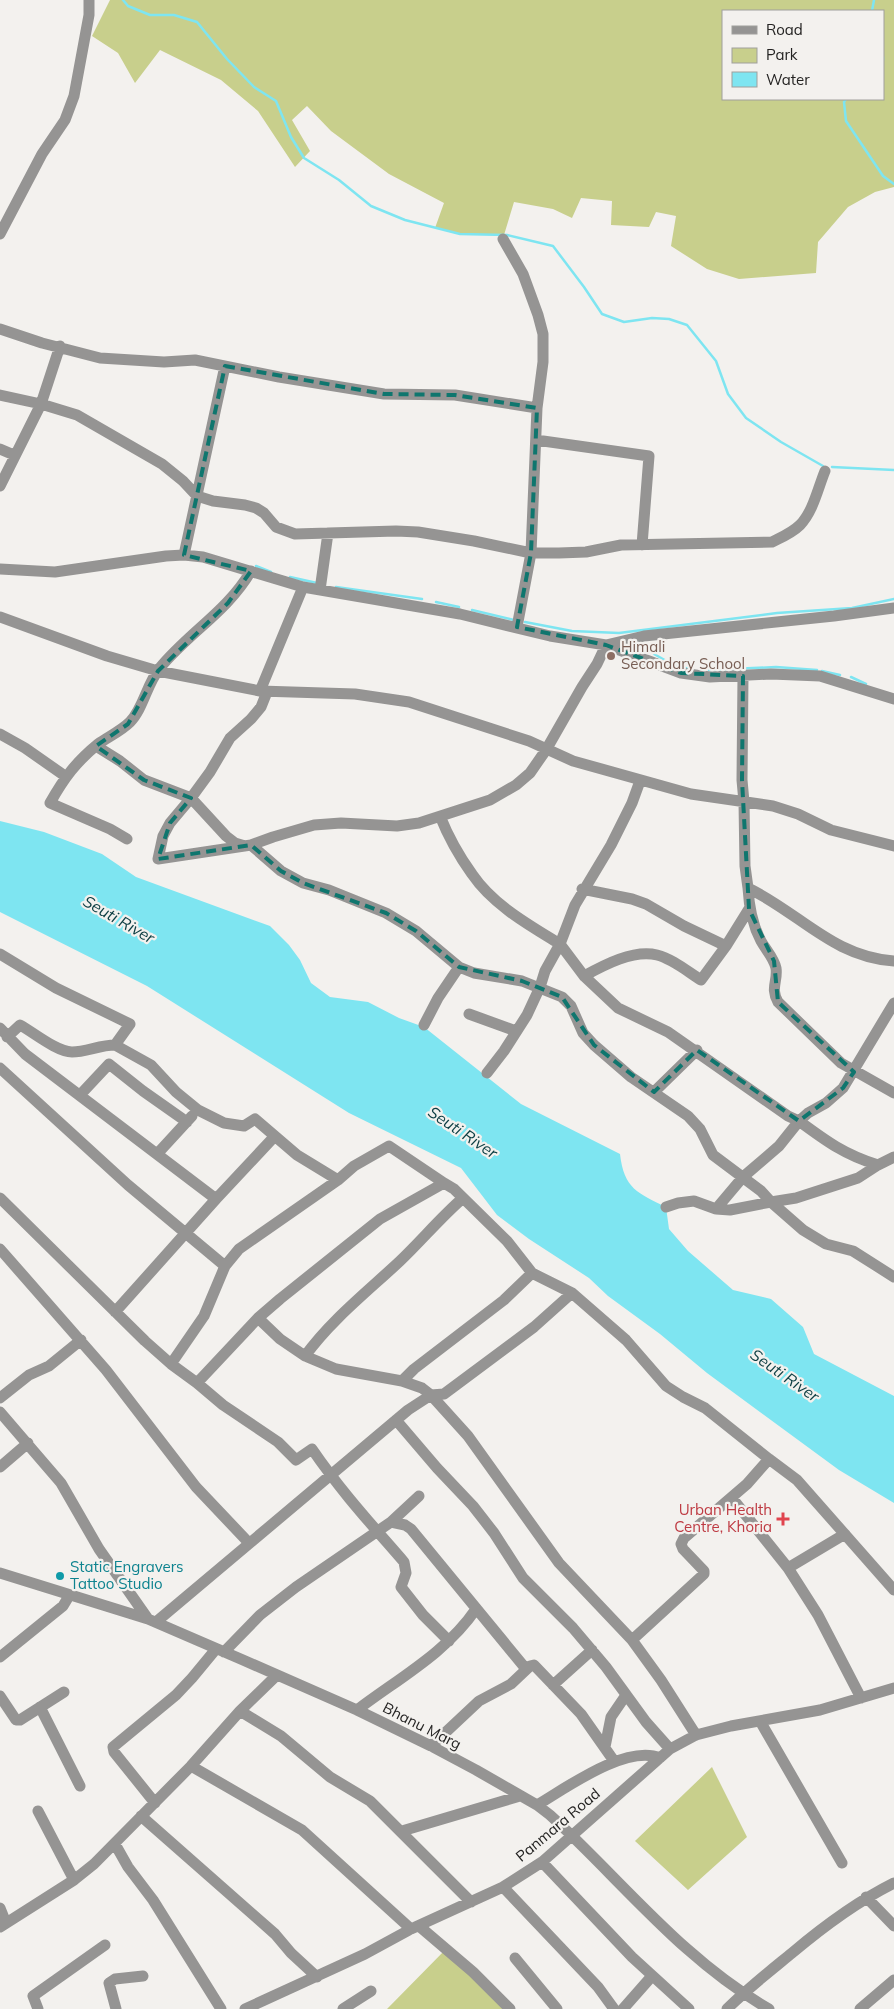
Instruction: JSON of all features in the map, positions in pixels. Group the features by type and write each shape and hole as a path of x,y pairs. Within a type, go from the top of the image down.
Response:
{"street":[{"path":"0,234 42,154 65,120 74,96 90,15 89,0"},
{"path":"503,239 523,274 543,334 543,362 537,408 531,553 516,627"},
{"path":"0,329 42,343 60,346 100,358 164,362 195,360 279,377 384,394 455,395 537,408"},
{"path":"0,486 41,404 60,346"},
{"path":"184,555 225,366"},
{"path":"0,395 41,404 77,415 162,464 183,481 197,496 213,501 256,508 264,513 276,527 295,534 418,532 531,553 586,552 621,545 772,542 788,534 807,515 825,471"},
{"path":"536,440 649,456 642,545"},
{"path":"0,449 14,455"},
{"path":"320,590 328,533"},
{"path":"0,569 55,572 184,555 203,558 304,587 460,614 550,636 606,645 681,673 710,677 780,674 820,676 894,699"},
{"path":"127,839 110,829 50,803 65,776 96,746 128,724 158,671 167,659 228,603 241,588 251,571"},
{"path":"304,587 263,692 261,707 230,738 191,798 170,823 163,836 158,859 248,846 314,825 341,823 397,826 419,824 490,800 516,785 530,773 546,750 597,664 606,645"},
{"path":"606,645 644,636 894,608"},
{"path":"0,617 107,656 158,671 263,692 355,694 409,702 529,740 546,750 573,761 640,781 691,794 774,806 798,814 831,830 894,846"},
{"path":"742,676 742,780 745,866 749,910 761,941 774,961 777,970 774,995 778,1002 832,1055 854,1072 894,1093"},
{"path":"0,734 25,748 65,776"},
{"path":"96,746 120,761 144,780 191,798 226,836 235,843 248,846 281,871 303,883 329,890 386,913 416,932 459,967 474,973 503,977 540,987 562,997 571,1006 583,1033 594,1045 631,1076 688,1116 700,1129 713,1155 760,1191 802,1230 826,1244 853,1251 894,1277"},
{"path":"487,1073 516,1031 540,987 545,971 560,944 582,889 611,845 632,803 640,781"},
{"path":"440,816 472,875 511,912 560,944 584,976 618,1008 668,1032 697,1050 788,1116 799,1121 832,1145 856,1158 878,1164"},
{"path":"748,888 777,904 826,940 878,960 894,961"},
{"path":"582,889 632,899 646,904 684,926 726,946"},
{"path":"584,976 610,961 651,955 667,959 701,980 737,931 749,910"},
{"path":"0,954 56,988 130,1024 115,1045"},
{"path":"424,1025 438,998 459,967"},
{"path":"716,1209 743,1177 779,1146 799,1121 843,1088 894,1003"},
{"path":"469,1014 516,1031"},
{"path":"216,1199 158,1153 25,1054 4,1033 20,1024 64,1051 73,1052 102,1045 115,1045 151,1065 176,1092 198,1110 224,1123 244,1126 255,1119 274,1137 318,1170 338,1180"},
{"path":"654,1092 697,1050"},
{"path":"80,1096 110,1064 143,1091 187,1122"},
{"path":"0,1068 128,1185 225,1266"},
{"path":"158,1153 198,1110"},
{"path":"115,1312 274,1137"},
{"path":"171,1364 204,1316 225,1266 239,1249 338,1180 354,1166 389,1146 454,1189 507,1241 532,1273 572,1293 626,1340 666,1386 705,1408 768,1459 798,1480 894,1590"},
{"path":"666,1207 678,1202 694,1201 716,1209 730,1210 805,1196 858,1178 878,1164 894,1156"},
{"path":"196,1383 258,1318 380,1219 444,1182"},
{"path":"0,1198 115,1312 171,1364 222,1405 278,1442 296,1460 312,1449 331,1476 404,1562 406,1573 401,1587 449,1641"},
{"path":"305,1356 313,1344 401,1260 444,1214 463,1198"},
{"path":"0,1249 81,1340 196,1488 249,1543"},
{"path":"402,1381 428,1358 504,1300 532,1273"},
{"path":"0,1412 61,1483 99,1549 152,1621 331,1476 396,1420 431,1394 444,1394 470,1376 534,1327 572,1293"},
{"path":"258,1318 280,1339 305,1356 336,1369 402,1381 422,1388 431,1394 468,1436 559,1563 632,1640 696,1735"},
{"path":"0,1398 30,1374 49,1366 81,1340"},
{"path":"396,1420 478,1513 494,1533 523,1578 573,1628 606,1666 626,1695 670,1749"},
{"path":"0,1467 28,1443"},
{"path":"632,1640 650,1621 703,1577 704,1571 683,1549 681,1544 684,1538 747,1484 768,1459"},
{"path":"155,1802 114,1752 113,1747 176,1695 220,1650 260,1615 296,1587 392,1522 419,1496"},
{"path":"732,1498 788,1568 818,1615 861,1698"},
{"path":"392,1522 405,1525 411,1529 526,1669"},
{"path":"788,1568 845,1534"},
{"name":"Bhanu Marg","path":"0,1573 69,1596 113,1607 152,1621 220,1650 357,1710 431,1746 537,1805 572,1834 647,1912 693,1956 742,1994 769,2009"},
{"path":"0,1657 64,1606 69,1596"},
{"path":"357,1710 429,1658 449,1641 476,1609"},
{"path":"554,1685 592,1650"},
{"path":"431,1746 479,1701 511,1684 530,1666 537,1666 581,1714 614,1761"},
{"path":"0,1908 3,1925 74,1880 115,1844 191,1766 240,1711 277,1676"},
{"name":"Panmara Road","path":"245,2009 317,1977 415,1927 503,1887 542,1862 670,1749 696,1735 820,1710 894,1688"},
{"path":"0,1696 16,1720 20,1720 64,1692"},
{"path":"605,1747 611,1717 626,1695"},
{"path":"40,1707 80,1786"},
{"path":"240,1711 281,1736 330,1777 370,1801 471,1902"},
{"path":"760,1721 842,1863"},
{"path":"537,1805 614,1761 631,1756 653,1755 660,1758"},
{"path":"191,1766 302,1830 415,1927 474,1972 510,2009"},
{"path":"402,1831 520,1796"},
{"path":"38,1810 74,1880"},
{"path":"142,1816 275,1934 317,1977"},
{"path":"115,1844 128,1867 153,1900 221,2009"},
{"path":"542,1862 652,1976 689,2009"},
{"path":"727,2009 742,1994 820,1930 866,1897 894,1883"},
{"path":"503,1887 598,1988 614,2009"},
{"path":"866,1897 894,1926"},
{"path":"38,2009 33,1996 105,1945"},
{"path":"516,1958 557,2009"},
{"path":"116,2009 108,1983 115,1979 143,1976"},
{"path":"623,2009 652,1976"},
{"path":"860,2009 894,1980"},
{"path":"343,2009 371,1991"}],"highlighted area":[{"path":"225,366 384,394 455,395 537,408 531,553 517,627 606,645 681,673 743,676 742,780 749,909 774,961 778,1002 854,1072 843,1088 799,1121 697,1050 654,1092 594,1045 562,997 522,981 459,967 416,931 386,913 303,883 281,871 251,845 158,859 170,823 191,798 144,780 96,746 128,724 158,671 228,603 251,571 184,555"}],"green space":[{"path":"110,0 894,0 894,187 875,192 848,207 818,242 816,273 739,279 707,269 671,246 676,216 656,212 649,227 611,225 612,201 581,198 572,218 553,209 514,202 504,235 460,234 435,228 444,203 389,174 331,131 307,106 292,120 310,151 295,167 258,111 221,80 160,50 135,83 118,53 92,36"},
{"path":"712,1767 747,1837 688,1890 635,1841"},
{"path":"447,1948 510,2009 387,2009"}],"water":[{"name":"Seuti River","path":"0,821 44,832 102,854 136,877 270,926 289,945 300,960 311,983 330,997 368,1002 399,1018 424,1027 521,1104 620,1154 622,1166 629,1182 640,1193 666,1207 669,1229 688,1251 733,1290 771,1299 803,1327 814,1354 894,1396 894,1503 839,1470 707,1373 660,1334 608,1296 589,1278 529,1239 497,1215 461,1168 349,1113 147,986 0,912"}],"waterway":[{"path":"123,0 128,6 150,15 174,15 197,22 227,59 254,87 276,101 291,137 304,158 339,180 371,206 405,220 460,234 507,235 553,246 602,314 624,322 652,318 669,319 687,325 716,361 728,394 746,418 781,442 823,466"},
{"path":"872,10 874,0"},
{"path":"845,100 846,121 883,176 894,184"},
{"path":"832,467 894,470"},
{"path":"256,566 271,572"},
{"path":"290,577 317,583"},
{"path":"336,587 422,599"},
{"path":"525,622 572,631 619,633 777,613 852,608 894,599"},
{"path":"436,602 459,607"},
{"path":"472,610 514,620"},
{"path":"654,654 670,663"},
{"path":"675,665 689,669"},
{"path":"709,670 776,667 817,670"},
{"path":"822,671 840,675"},
{"path":"851,677 866,684"}],"place":[{"name":"Himali Secondary School","path":"611,656"},
{"name":"Urban Health Centre, Khoria","path":"783,1519"},
{"name":"Static Engravers Tattoo Studio","path":"60,1576"}]}
